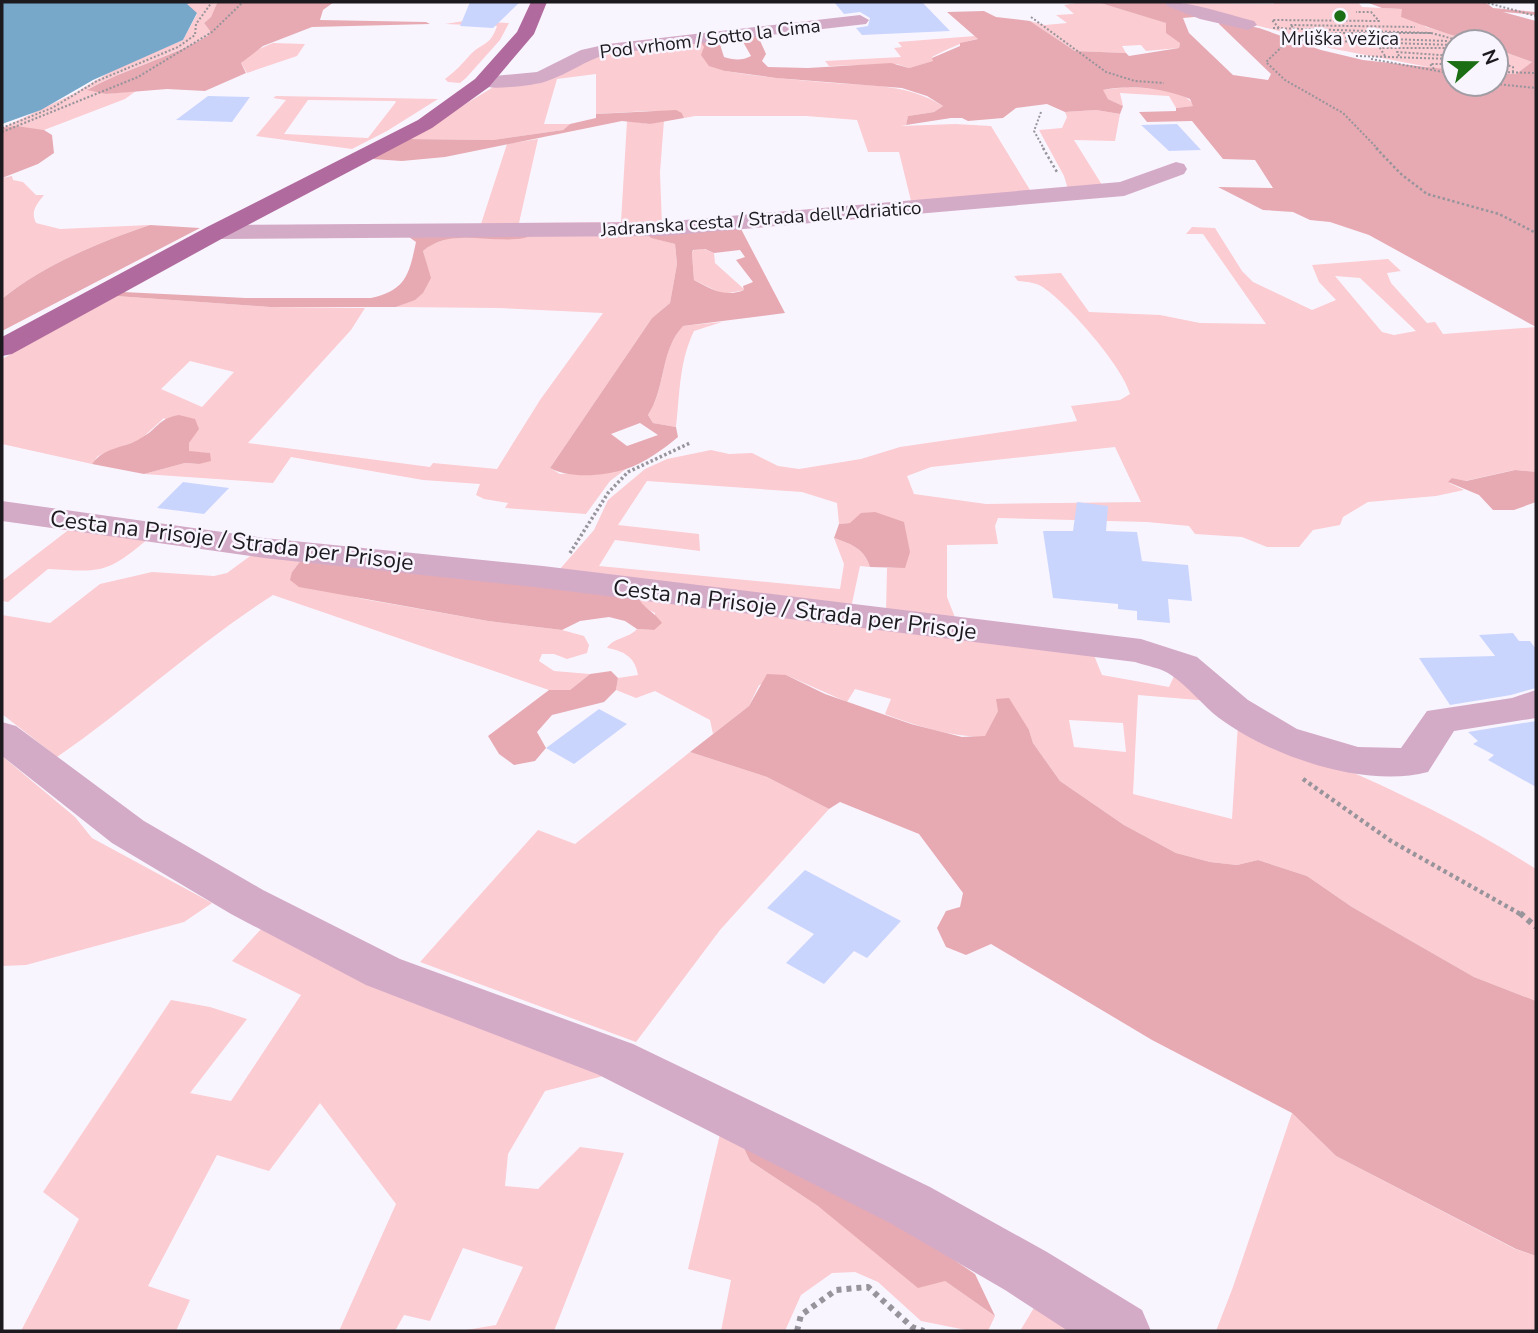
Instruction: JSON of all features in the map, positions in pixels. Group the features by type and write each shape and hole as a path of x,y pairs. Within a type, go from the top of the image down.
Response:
{"main road":[{"name":"Jadranska cesta / Strada dell'Adriatico","path":"2,348 216,232 425,124 482,83 525,34 539,2"}],"street":[{"path":"1173,2 1206,15 1248,25"},
{"name":"Pod vrhom / Sotto la Cima","path":"482,83 541,77 587,54 608,49 860,20"},
{"name":"Jadranska cesta / Strada dell'Adriatico","path":"216,232 662,229 1124,190 1176,169"},
{"name":"Cesta na Prisoje / Strada per Prisoje","path":"2,511 264,548 539,577 1141,651 1184,664 1234,709 1283,738 1356,761 1413,762 1441,720 1520,710 1536,703"},
{"path":"2,735 128,832 247,902 383,972 615,1059 910,1205 1026,1271 1121,1331"}],"path":[{"path":"2,130 52,108 97,81 178,47 195,35 196,24 212,2"},
{"path":"2,130 138,77 212,32 243,2"},
{"path":"1484,2 1536,16"},
{"path":"1279,28 1272,20 1379,21 1371,12 1356,12"},
{"path":"1031,17 1106,72 1135,80 1164,83"},
{"path":"1294,28 1290,25 1415,27"},
{"path":"1359,26 1363,29"},
{"path":"1270,28 1431,33"},
{"path":"1317,40 1309,33 1440,34"},
{"path":"1328,40 1325,37 1440,40"},
{"path":"1292,38 1266,62 1285,80 1343,113 1401,174 1427,194 1499,215 1536,233"},
{"path":"1390,39 1394,43"},
{"path":"1297,40 1440,45"},
{"path":"1385,56 1380,48 1440,46"},
{"path":"1400,57 1397,52 1440,54"},
{"path":"1356,56 1440,58"},
{"path":"1371,59 1440,68"},
{"path":"1510,66 1513,67 1513,73"},
{"path":"1510,73 1536,73"},
{"path":"1510,85 1536,88"},
{"path":"1041,113 1034,131 1062,184 1057,195"},
{"path":"539,577 570,552 608,493 628,472 690,443"},
{"path":"1301,778 1391,841 1517,911 1536,927"},
{"path":"797,1331 801,1315 836,1290 868,1287 912,1327 924,1331"}],"shaded area":[{"path":"226,2 217,3 211,17 204,23 210,31 209,35 88,89 106,94 136,91 125,99 44,130 2,128 75,93 113,70 183,40 197,14 186,4"},
{"path":"334,2 323,10 320,20 430,24 312,27 263,46 241,63 246,73 205,91 167,89 106,94 87,90 209,35 210,31 204,23 211,17 217,3"},
{"path":"1097,2 1167,23 1180,43 1179,48 1146,51 1141,45 1122,46 1126,53 1075,51 1030,21 1045,25 1067,23 1056,15 1074,14 1064,5"},
{"path":"1097,2 1170,2 1206,16 1183,18 1189,33 1233,75 1268,80 1271,74 1219,24 1219,20 1259,28 1321,50 1363,60 1440,68 1440,98 1510,98 1510,74 1516,74 1532,62 1510,54 1510,28 1440,28 1440,31 1401,17 1402,9 1382,8 1366,2 1485,2 1493,8 1536,12 1536,15 1503,12 1536,21 1536,327 1369,235 1330,222 1310,220 1293,212 1263,210 1218,187 1273,188 1255,160 1223,159 1192,121 1147,122 1139,112 1176,111 1176,108 1193,106 1190,99 1180,95 1147,88 1114,88 1103,90 1108,99 1123,106 1120,114 1096,110 1065,112 1047,104 1016,108 1003,118 968,121 951,118 906,125 908,116 934,112 943,106 927,96 902,88 725,71 709,66 701,55 704,47 699,40 718,38 724,57 741,59 751,56 742,40 757,34 766,54 762,61 768,67 808,68 891,63 909,68 933,61 932,58 960,46 960,43 978,39 947,12 984,11 996,17 1030,21 1075,51 1126,53 1129,56 1179,48 1180,43 1166,33 1166,23"},
{"path":"1273,2 1358,2 1362,7 1402,9 1426,27 1440,31 1440,69 1329,48 1181,3 1274,4"},
{"path":"464,21 509,23 500,40 466,78 460,83 448,82 445,79 474,51 489,41 497,26 445,24"},
{"path":"975,36 978,39 932,57 934,61 909,68 897,64 829,66 825,61 901,57 894,48 902,47 898,42"},
{"path":"699,40 725,71 890,87 930,99 943,106 934,112 908,116 906,125 901,126 991,126 1033,195 912,205 899,152 868,152 857,120 806,116 684,118 682,113 647,111 596,114 596,74 557,79 544,124 570,124 563,130 493,140 408,139 495,86 590,55"},
{"path":"273,43 305,44 297,56 247,73 241,63 252,52"},
{"path":"1510,54 1532,62 1516,74 1510,74"},
{"path":"1127,87 1173,92 1182,95 1194,106 1176,108 1169,96 1120,93 1123,106 1108,99 1102,90"},
{"path":"273,98 438,99 352,149 256,136 286,100","holes":["308,100 395,101 368,138 284,134"]},
{"path":"676,110 682,113 684,118 650,124 622,121 445,157 402,161 372,159 408,139 493,140 563,130 570,124 596,118 596,114"},
{"path":"1096,110 1120,114 1115,141 1074,140 1104,188 1068,189 1064,176 1039,130 1062,128 1067,117 1065,112"},
{"path":"664,120 660,172 662,227 480,227 507,144 538,139 519,223 621,222 627,121 650,124"},
{"path":"16,126 44,130 52,135 54,153 38,164 2,178 2,128"},
{"path":"12,176 13,180 23,182 36,195 44,195 34,211 36,223 60,229 150,225 54,265 2,299 2,178"},
{"path":"150,225 200,228 2,331 2,299 18,287 35,275 73,256"},
{"path":"740,227 785,313 683,326 670,346 658,393 648,415 653,423 676,427 678,437 654,455 626,469 608,473 567,474 550,468 652,318 670,303 677,264 675,244 651,238 647,233","holes":["705,249 714,253 740,250 745,257 736,260 753,282 743,286 744,290 731,293 718,291 694,280 693,250","640,423 658,435 627,446 611,434"]},
{"path":"1192,227 1215,228 1242,271 1253,282 1312,310 1336,300 1319,282 1312,265 1388,259 1401,271 1387,273 1391,283 1427,323 1435,322 1443,334 1536,327 1536,472 1514,470 1465,481 1452,478 1449,483 1464,490 1436,496 1368,502 1343,517 1340,525 1313,530 1299,547 1267,547 1242,537 1195,534 1189,526 1147,522 998,518 995,526 998,544 947,545 947,597 956,620 886,612 887,568 905,567 850,523 839,524 837,503 802,492 647,481 618,525 699,534 700,551 615,540 599,566 840,589 844,564 834,538 860,551 870,567 860,566 851,608 560,569 594,530 608,500 645,469 667,459 711,450 729,454 752,453 778,466 799,469 861,459 900,447 1077,421 1071,406 1120,400 1130,394 1117,368 1067,308 1041,286 1018,281 1014,276 1061,273 1089,312 1160,315 1200,323 1266,324 1203,234 1186,234","holes":["1335,276 1360,278 1416,331 1394,335 1382,332","1115,447 1141,502 986,504 914,494 907,476 931,467"]},
{"path":"539,233 647,233 652,238 675,244 677,264 670,303 652,318 550,468 560,474 626,469 610,481 586,514 505,508 508,503 476,495 480,484 423,480 291,457 273,483 144,474 185,463 199,464 210,453 189,452 188,444 164,418 141,439 98,456 92,464 2,444 2,359 116,296 270,307 365,308 351,330 248,443 430,467 433,463 497,469 540,400 603,313 396,307 417,297 427,284 430,278 423,251 433,244 454,238 512,239","holes":["190,361 234,372 202,407 161,389"]},
{"path":"539,233 525,238 464,238 436,243 423,251 431,278 423,293 415,300 396,307 270,307 116,296 123,292 246,298 371,298 392,291 404,279 416,242 409,237"},
{"path":"704,249 714,253 715,263 745,290 723,294 694,280 692,253 694,250"},
{"path":"722,322 694,331 683,366 676,427 653,423 648,415 658,393 666,358 675,336 682,326"},
{"path":"179,415 195,419 199,429 189,443 189,451 210,453 211,461 185,463 144,474 92,464 103,454 135,442 166,419"},
{"path":"1515,470 1536,472 1536,502 1514,510 1493,510 1479,495 1448,482 1452,478 1466,481"},
{"path":"875,512 904,522 910,552 905,568 870,567 860,551 834,538 839,524 850,523 861,513"},
{"path":"71,528 148,539 122,559 102,568 48,569 8,602 2,601 2,581"},
{"path":"253,554 302,559 292,572 326,590 363,599 488,621 562,630 584,636 589,645 587,653 567,659 554,654 542,654 539,661 554,671 590,674 570,690 549,690 273,595 217,634 57,757 2,714 2,615 50,623 100,584 152,572 214,576 227,573"},
{"path":"302,559 637,595 662,623 654,630 637,629 625,621 609,617 580,621 562,630 488,621 299,587 290,580 292,572"},
{"path":"637,595 1091,648 1102,675 1169,687 1176,672 1210,701 1138,695 1133,794 1232,819 1238,724 1353,773 1465,827 1536,869 1536,1001 1474,977 1352,907 1307,876 1258,860 1237,865 1210,862 1176,853 1124,825 1060,781 1033,743 1029,730 998,711 985,737 947,733 885,714 891,699 855,689 847,702 786,675 759,685 749,706 713,734 710,720 655,691 636,698 616,690 618,678 638,675 628,656 607,648 637,629 654,630 655,613 641,606","holes":["1069,720 1123,723 1126,752 1074,747"]},
{"path":"611,671 618,678 616,690 604,702 552,715 537,732 546,748 535,761 514,765 499,754 488,736 549,690 570,690 590,674"},
{"path":"767,674 786,675 825,694 911,724 962,737 985,736 998,711 996,699 1009,698 1029,730 1033,743 1060,781 1124,825 1176,853 1210,862 1237,865 1258,860 1307,876 1352,907 1474,977 1536,1001 1536,1256 1516,1249 1336,1156 1292,1113 1152,1040 991,944 966,955 946,947 937,928 946,911 960,907 963,893 919,834 840,802 829,809 767,777 690,752 749,706"},
{"path":"690,752 767,777 829,809 720,930 636,1042 420,962 538,830 575,844"},
{"path":"2,756 75,817 92,838 212,903 184,922 26,965 2,966"},
{"path":"261,929 607,1075 545,1091 508,1154 505,1186 538,1189 580,1147 624,1153 554,1331 460,1331 496,1325 523,1267 463,1248 430,1321 404,1315 395,1331 339,1331 396,1204 320,1103 269,1171 217,1155 148,1286 190,1300 176,1331 21,1331 79,1219 43,1192 171,1000 210,1007 247,1019 190,1093 231,1101 301,995 232,961"},
{"path":"1292,1113 1336,1156 1515,1249 1536,1256 1536,1331 1216,1331"},
{"path":"721,1130 740,1140 750,1161 818,1206 945,1281 995,1316 988,1331 971,1331 921,1321 878,1282 855,1272 832,1273 801,1295 785,1331 721,1331 731,1280 688,1269"},
{"path":"740,1140 907,1228 975,1274 995,1316 945,1281 918,1288 818,1206 750,1161"},
{"path":"1035,1306 1074,1320 1090,1331 1020,1331"}],"water":[{"path":"2,2 193,2 187,4 197,13 183,40 93,80 41,110 2,124"}],"building":[{"path":"470,2 520,2 493,28 460,26"},
{"path":"834,2 922,2 950,31 862,35 856,28 868,26 870,18 860,12 844,14"},
{"path":"208,96 250,97 232,122 176,120"},
{"path":"1177,124 1201,150 1169,151 1141,125"},
{"path":"183,482 229,488 204,514 157,508"},
{"path":"1077,502 1108,506 1106,531 1137,532 1142,561 1188,565 1192,601 1168,599 1170,623 1137,620 1137,611 1118,609 1118,604 1053,598 1043,531 1073,531"},
{"path":"1513,633 1519,641 1530,641 1536,649 1536,688 1450,705 1419,658 1495,656 1479,635"},
{"path":"599,709 627,724 574,764 546,748"},
{"path":"1536,721 1536,787 1488,760 1494,755 1473,744 1478,741 1468,732"},
{"path":"805,870 901,921 867,958 854,951 824,984 786,963 814,934 767,908"}],"place":[{"name":"Mrliška vežica","path":"1340,16"}]}
